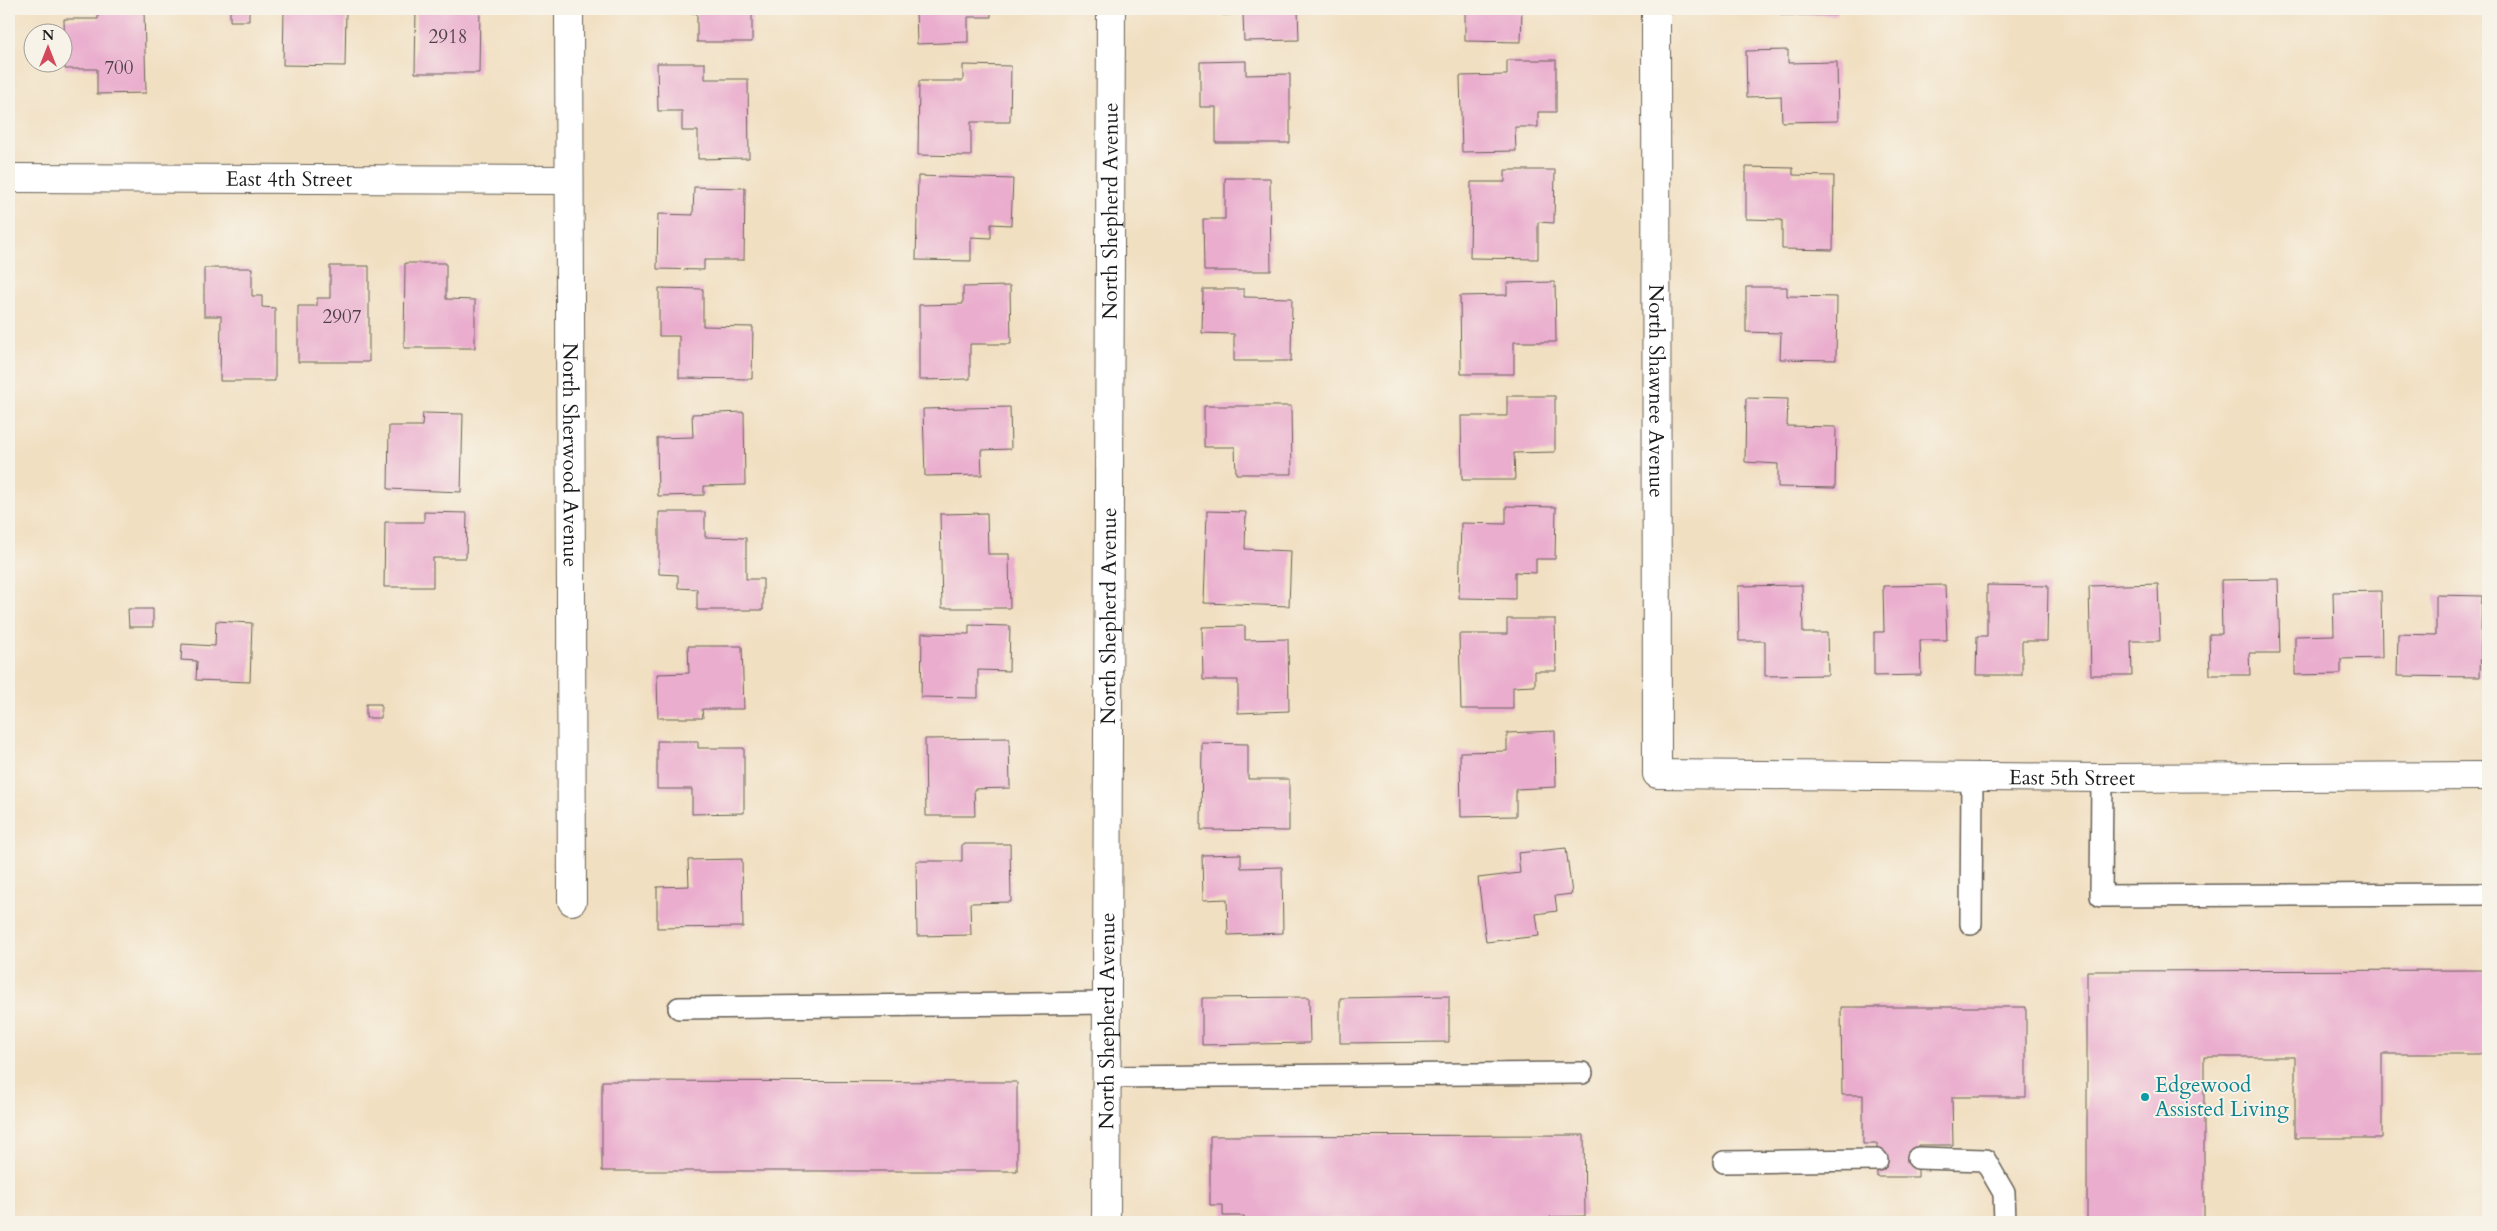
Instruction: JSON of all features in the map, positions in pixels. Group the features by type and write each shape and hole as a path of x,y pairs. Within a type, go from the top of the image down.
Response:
{"street":[{"name":"North Sherwood Avenue","path":"569,9 572,901"},
{"name":"North Shepherd Avenue","path":"1106,1222 1111,9"},
{"name":"North Shawnee Avenue","path":"1656,9 1657,774"},
{"name":"East 4th Street","path":"9,178 569,180"},
{"name":"East 5th Street","path":"1657,774 2102,778 2488,776"}],"lane":[{"path":"1972,777 1972,924"},
{"path":"2102,778 2101,896 2488,894"},
{"path":"680,1008 1107,1003"},
{"path":"1107,1077 1582,1073"},
{"path":"1918,1158 1985,1160 2004,1193 2004,1222"},
{"path":"1724,1162 1877,1160"}],"building":[{"path":"98,9 144,9 146,93 97,94 97,69 72,69 72,22 64,22 64,19 98,19"},
{"path":"230,9 249,9 249,21 230,21"},
{"path":"284,9 346,10 345,66 283,65"},
{"path":"416,9 480,9 479,73 415,73"},
{"path":"658,9 752,9 752,42 697,42 697,13 658,13"},
{"path":"916,9 991,9 991,17 968,17 968,42 917,44"},
{"path":"1223,9 1298,9 1299,40 1244,41 1243,14 1223,15"},
{"path":"1465,9 1522,9 1521,42 1465,41"},
{"path":"1781,9 1837,9 1837,15 1781,15"},
{"path":"1788,50 1788,63 1837,62 1838,121 1782,122 1781,96 1747,97 1746,51"},
{"path":"1507,60 1556,60 1556,112 1538,112 1538,127 1515,127 1516,151 1462,152 1460,76 1507,75"},
{"path":"1246,61 1246,75 1290,74 1290,143 1216,143 1216,107 1200,107 1200,62"},
{"path":"657,63 705,63 705,79 748,79 749,158 698,159 698,131 682,131 682,111 658,111"},
{"path":"963,65 1011,66 1010,122 971,122 971,156 918,155 919,81 963,81"},
{"path":"1746,167 1793,168 1793,175 1834,176 1833,250 1782,249 1782,220 1746,219"},
{"path":"1505,170 1555,170 1554,223 1538,222 1538,259 1470,258 1471,182 1505,182"},
{"path":"918,176 1013,179 1011,225 991,224 991,238 971,237 971,261 916,260"},
{"path":"1225,178 1270,178 1271,271 1204,271 1203,219 1225,219"},
{"path":"694,187 745,188 744,260 704,260 704,270 657,269 658,214 693,215"},
{"path":"405,263 446,263 446,299 475,300 475,348 404,348"},
{"path":"330,266 369,266 369,362 298,362 298,306 317,306 317,298 330,298"},
{"path":"204,268 252,268 252,296 262,296 262,307 275,308 275,381 220,381 221,316 204,316"},
{"path":"1555,282 1556,342 1514,342 1514,374 1461,374 1460,296 1507,295 1507,283"},
{"path":"1010,286 1011,344 970,344 970,379 919,380 919,305 963,304 963,287"},
{"path":"1746,287 1787,287 1787,296 1837,297 1836,360 1780,359 1781,333 1746,332"},
{"path":"659,288 703,289 703,326 753,327 752,379 679,378 679,336 659,336"},
{"path":"1203,289 1244,289 1244,297 1292,298 1291,361 1234,361 1234,334 1202,333"},
{"path":"1507,396 1555,396 1555,452 1514,453 1515,480 1462,480 1461,416 1507,416"},
{"path":"1746,398 1788,399 1787,426 1836,427 1835,488 1778,487 1778,464 1745,462"},
{"path":"1204,406 1291,406 1292,474 1236,474 1235,447 1204,447"},
{"path":"1010,407 1011,449 981,450 982,475 925,476 923,409"},
{"path":"744,412 745,485 704,486 704,495 658,496 657,438 693,437 692,414"},
{"path":"423,413 463,414 461,492 388,489 389,426 422,426"},
{"path":"1506,506 1556,507 1555,559 1536,559 1536,573 1515,572 1515,599 1459,598 1461,523 1506,524"},
{"path":"1207,511 1246,512 1245,549 1291,551 1289,606 1204,603"},
{"path":"424,512 467,513 466,558 433,558 433,587 384,587 385,522 424,522"},
{"path":"659,512 705,512 705,537 746,538 746,579 763,579 763,610 697,610 697,589 678,588 678,575 659,574"},
{"path":"987,513 988,554 1009,554 1010,608 942,608 940,514"},
{"path":"2278,579 2280,653 2249,653 2250,675 2210,675 2209,634 2222,634 2221,580"},
{"path":"2158,584 2160,641 2131,641 2132,675 2091,675 2089,586"},
{"path":"1802,585 1803,633 1827,633 1828,675 1765,676 1765,641 1739,641 1738,586"},
{"path":"1945,585 1947,640 1920,640 1921,675 1874,676 1874,632 1884,632 1883,586"},
{"path":"1987,585 2048,586 2047,641 2022,641 2022,675 1976,675 1977,636 1987,636"},
{"path":"2381,591 2382,658 2341,659 2341,674 2295,675 2295,636 2334,635 2333,592"},
{"path":"2436,595 2482,596 2480,677 2397,676 2398,634 2436,635"},
{"path":"128,609 153,609 153,627 129,627"},
{"path":"1507,619 1555,619 1556,671 1535,671 1535,686 1513,687 1513,709 1461,709 1459,634 1507,634"},
{"path":"216,621 252,623 250,682 196,680 197,661 181,660 182,644 215,646"},
{"path":"969,625 1010,626 1009,671 978,670 978,698 921,697 922,633 969,634"},
{"path":"1245,626 1245,640 1288,639 1289,711 1238,713 1238,680 1203,680 1202,627"},
{"path":"688,646 742,646 744,709 702,709 703,718 658,718 657,674 689,673"},
{"path":"366,704 381,704 381,718 366,718"},
{"path":"1555,731 1556,787 1516,789 1516,816 1461,817 1460,752 1507,751 1507,733"},
{"path":"1009,738 1010,788 974,789 975,816 926,816 925,739"},
{"path":"657,741 698,741 698,748 744,748 744,813 692,814 692,789 657,789"},
{"path":"1202,743 1248,744 1248,779 1289,779 1289,831 1201,830"},
{"path":"962,844 1010,844 1011,902 970,903 971,935 917,936 916,861 962,861"},
{"path":"1566,848 1572,894 1555,896 1557,911 1536,914 1539,936 1486,942 1478,878 1520,873 1518,853"},
{"path":"1241,854 1241,868 1282,867 1283,933 1228,935 1227,899 1203,900 1202,855"},
{"path":"742,859 743,927 657,928 657,887 689,886 688,860"},
{"name":"Edgewood Assisted Living","path":"2488,970 2488,1054 2382,1054 2382,1138 2295,1138 2295,1057 2204,1057 2204,1222 2087,1222 2087,971"},
{"path":"1449,996 1449,1042 1340,1043 1340,998"},
{"path":"1309,997 1310,1043 1202,1045 1202,998"},
{"path":"1841,1007 2026,1007 2026,1097 1952,1097 1953,1145 1918,1145 1918,1177 1877,1177 1877,1144 1863,1144 1863,1095 1842,1095"},
{"path":"602,1081 1017,1082 1017,1171 602,1171"},
{"path":"1584,1135 1585,1216 1550,1217 1550,1222 1470,1222 1470,1220 1364,1222 1364,1218 1307,1219 1307,1222 1244,1222 1244,1216 1223,1216 1223,1205 1210,1205 1210,1136"}],"place":[{"name":"Edgewood Assisted Living","path":"2145,1097"}]}
